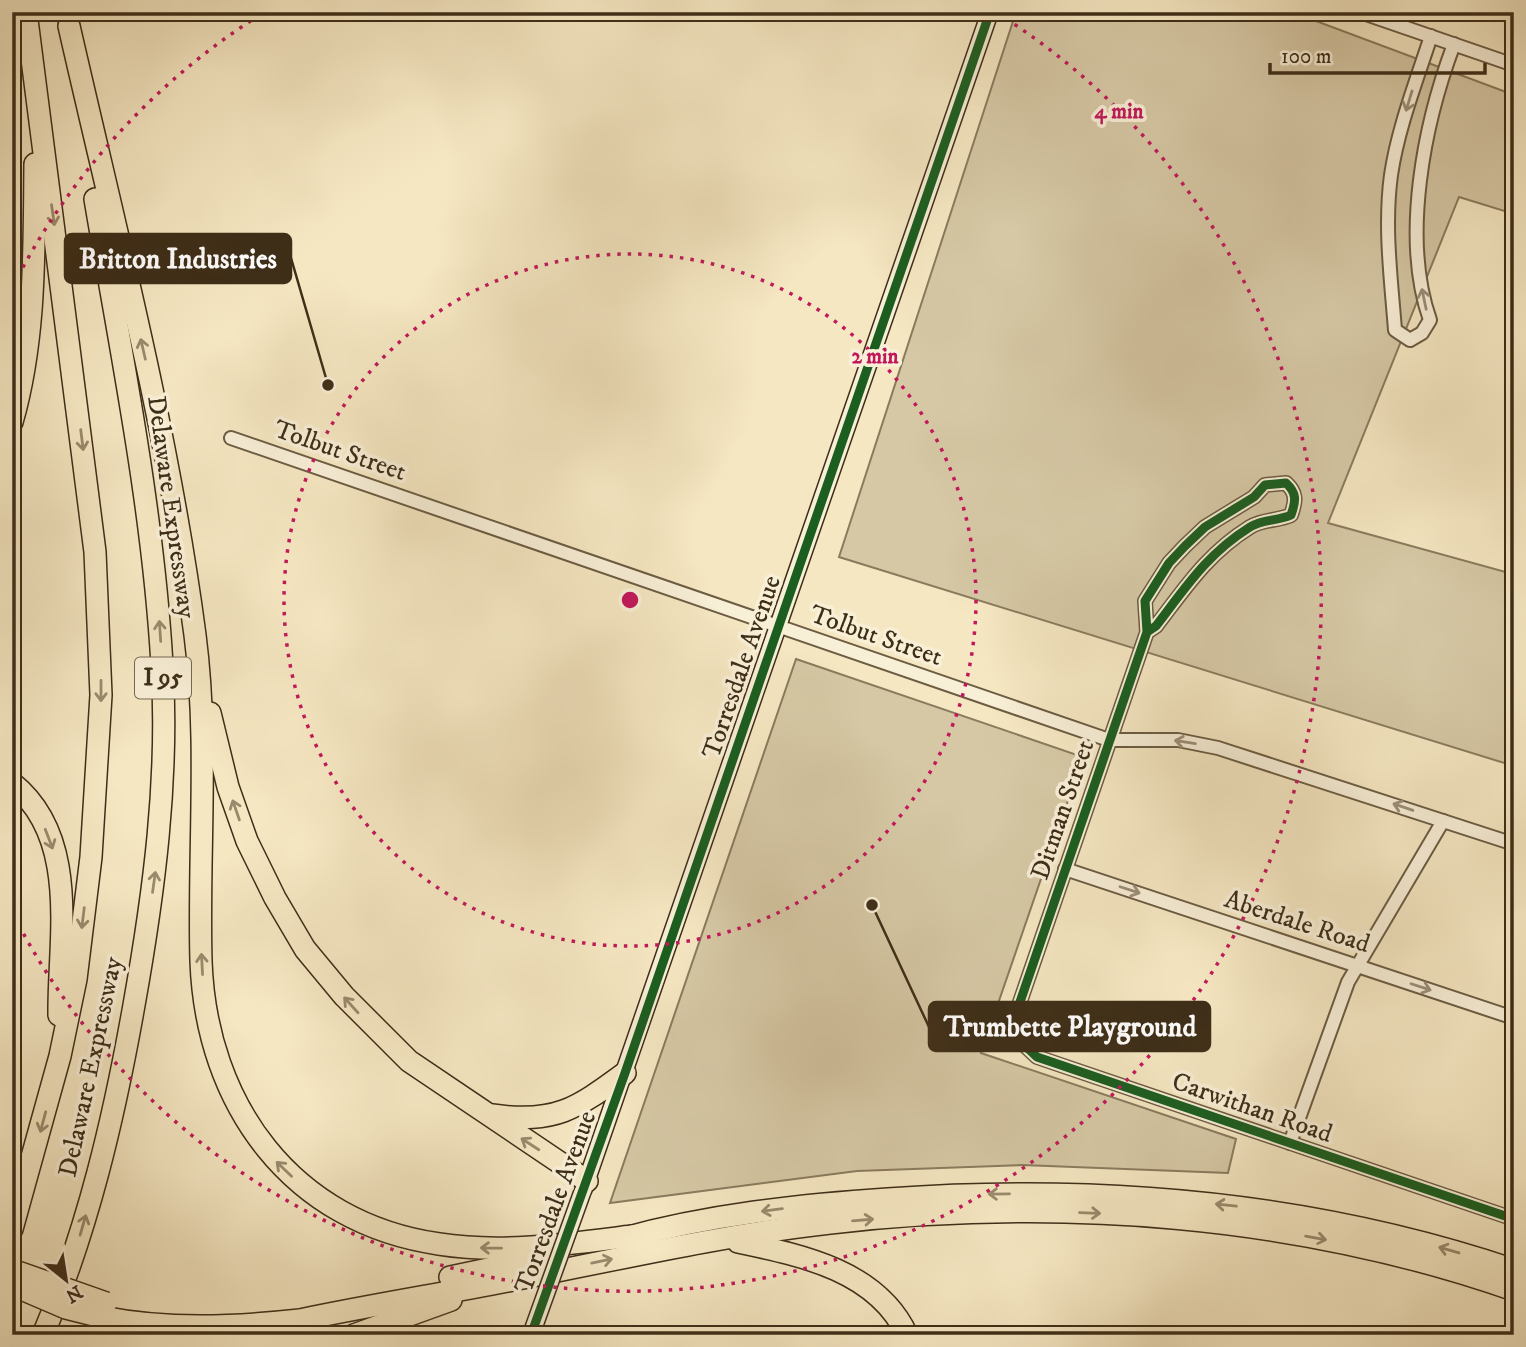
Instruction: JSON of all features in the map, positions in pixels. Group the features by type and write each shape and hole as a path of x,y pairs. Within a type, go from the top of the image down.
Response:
{"highway":[{"name":"Delaware Expressway","path":"12,1229 60,1056 76,979 91,857 101,695 93,539 26,12"},
{"name":"Delaware Expressway","path":"43,1335 70,1271 98,1175 125,1055 157,859 163,779 163,667 149,517 68,19"},
{"path":"68,19 146,361 180,537 200,671 228,787 247,841 275,898 306,949 378,1033 445,1087 473,1107 492,1115 585,1187"},
{"path":"12,422 25,358 33,276 36,99"},
{"path":"200,671 201,964 209,1034 224,1081 246,1122 273,1159 302,1186 361,1223 438,1244 520,1248 632,1236"},
{"path":"12,783 42,819 58,862 62,902 60,1056"},
{"path":"492,1115 542,1118 558,1114 596,1095 625,1073"},
{"path":"12,1285 66,1308 207,1316 276,1312 716,1219 851,1202 975,1194 1134,1196 1240,1206 1345,1224 1514,1270"},
{"path":"12,1270 127,1322 234,1327 300,1320 722,1238 829,1223 923,1215 1029,1212 1133,1215 1237,1225 1341,1242 1443,1268 1514,1290"},
{"path":"722,1238 810,1257 839,1270 881,1299 907,1335"},
{"path":"354,1335 511,1280"}],"street":[{"name":"Torresdale Avenue","path":"531,1335 780,627 990,12"},
{"path":"1360,12 1513,63"},
{"path":"1431,36 1399,134 1391,176 1389,267 1395,330 1410,340 1422,333 1430,320 1423,300 1420,270 1418,186 1438,86 1454,44"},
{"name":"Tolbut Street","path":"231,438 1110,740 1178,740 1219,748 1514,844"},
{"name":"Ditman Street","path":"1020,1002 1147,632 1145,601 1169,563 1205,527 1254,497 1265,485 1286,483 1293,490 1296,502 1291,515 1250,527 1210,558 1199,567 1156,626 1147,632"},
{"path":"1290,1143 1356,966 1443,821"},
{"name":"Aberdale Road","path":"1065,869 1514,1018"},
{"name":"Carwithan Road","path":"1020,1002 1020,1041 1037,1058 1514,1219"}],"shaded area":[{"path":"1016,12 1292,12 1514,95 1514,214 1459,197 1328,523 1509,573 1514,570 1514,766 839,557"},
{"path":"796,659 1083,757 981,1053 1236,1139 1228,1173 1022,1165 857,1171 610,1203"}],"cycle path":[{"path":"531,1335 625,1073 990,12"},
{"path":"1147,632 1156,626 1221,548 1255,524 1291,515 1294,498 1286,483 1265,485 1254,497 1205,527 1169,563 1145,601 1147,632 1020,1002 1020,1041 1037,1057 1514,1219"}],"place":[{"name":"Britton Industries","path":"328,385"},
{"name":"Trumbette Playground","path":"872,905"}]}
